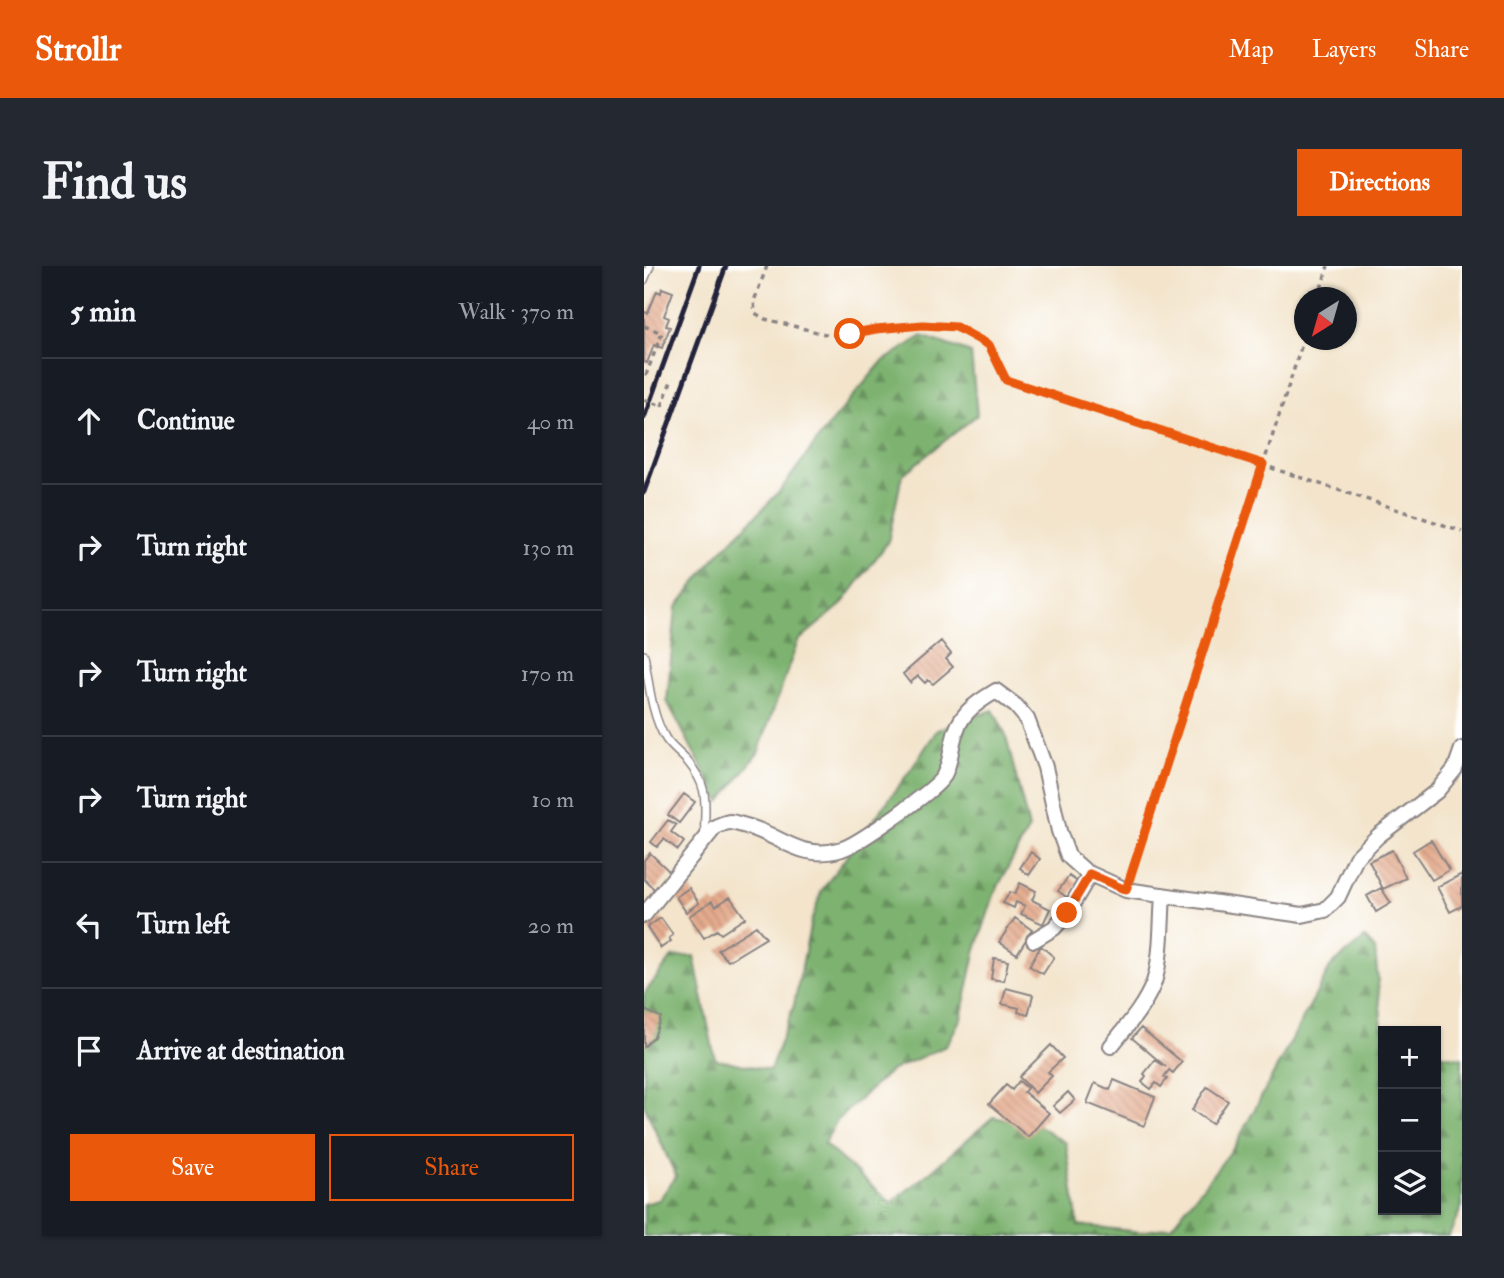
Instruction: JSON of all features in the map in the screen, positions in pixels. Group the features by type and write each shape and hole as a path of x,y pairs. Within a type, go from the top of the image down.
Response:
{"street":[{"path":"644,915 715,827 730,822 754,828 794,848 812,851 844,849 940,781 950,763 953,738 961,716 975,703 996,691 1016,706 1027,719 1045,767 1059,831 1068,856 1090,874 1126,890 1302,915 1325,910 1338,897 1356,858 1378,836 1437,790 1455,769 1462,749"},
{"path":"1034,940 1055,928 1090,874"},
{"path":"1111,1046 1141,1007 1153,984 1157,968 1163,895"}],"lane":[{"path":"644,279 650,266"},
{"path":"644,655 661,729 666,739 698,776 706,794 705,839"}],"path":[{"path":"767,266 754,301 755,313 765,319 829,335 923,325 956,327 989,345 1006,380 1462,531"},
{"path":"1321,287 1328,266"},
{"path":"644,326 662,333 644,380"},
{"path":"1126,890 1300,350"},
{"path":"644,400 662,406 671,381"}],"green space":[{"path":"922,336 971,353 977,415 902,475 888,542 841,605 798,641 758,753 720,802 667,701 676,608 713,560 779,492 828,426 882,362"},
{"path":"993,710 1005,733 1029,828 995,892 975,953 961,1018 946,1046 890,1071 837,1120 824,1144 891,1203 993,1117 1039,1126 1066,1143 1078,1225 1140,1232 1171,1227 1235,1146 1331,966 1365,938 1375,949 1382,1026 1378,1026 1378,1215 1441,1215 1441,1055 1462,1058 1462,1206 1449,1236 644,1236 644,1204 659,1200 676,1176 644,1105 644,994 672,957 694,956 715,1059 770,1070 794,1005 811,922 822,890 937,730"}],"building":[{"path":"662,288 673,292 664,316 669,318 666,326 670,327 662,348 654,345 647,363 644,362 644,312 648,313 657,291 661,293"},
{"path":"941,641 951,654 946,659 953,667 933,684 928,680 925,683 918,676 910,683 903,674"},
{"path":"684,794 695,802 679,823 668,815"},
{"path":"668,820 676,825 671,832 684,842 678,850 664,839 657,847 651,842"},
{"path":"1431,840 1449,870 1432,880 1413,851"},
{"path":"1392,850 1406,878 1383,889 1369,861"},
{"path":"1031,852 1040,859 1029,875 1020,868"},
{"path":"650,853 671,873 655,890 644,879 644,860"},
{"path":"1462,874 1462,906 1450,912 1437,887"},
{"path":"1069,876 1079,883 1068,898 1058,891"},
{"path":"1020,883 1036,891 1032,900 1050,909 1043,924 1021,914 1025,906 1016,902 1014,908 1003,903 1010,892 1015,894"},
{"path":"689,888 699,903 686,912 676,897"},
{"path":"1381,888 1391,903 1376,912 1367,896"},
{"path":"730,897 745,918 721,934 717,930 704,938 689,916 712,901 716,906"},
{"path":"661,918 673,935 669,938 671,941 661,948 647,927"},
{"path":"1015,918 1032,930 1017,954 999,942"},
{"path":"756,926 766,938 728,961 718,950"},
{"path":"1041,946 1054,957 1043,974 1029,966"},
{"path":"994,958 1008,961 1004,981 991,979"},
{"path":"1006,988 1033,995 1028,1015 1018,1012 1019,1008 1002,1004"},
{"path":"644,1010 661,1017 654,1037 644,1047"},
{"path":"1141,1028 1182,1062 1173,1073 1169,1070 1161,1087 1156,1083 1151,1089 1142,1082 1146,1076 1144,1074 1155,1060 1166,1067 1132,1038"},
{"path":"1051,1045 1063,1058 1048,1072 1052,1076 1035,1093 1019,1077"},
{"path":"1114,1080 1155,1097 1144,1126 1087,1103 1095,1083 1110,1090"},
{"path":"1019,1081 1027,1088 1024,1092 1049,1113 1028,1137 989,1104 1006,1085 1012,1090"},
{"path":"1207,1087 1228,1101 1212,1124 1192,1110"},
{"path":"1068,1092 1075,1100 1060,1113 1053,1106"}],"railway":[{"path":"644,418 699,266"},
{"path":"644,492 726,266"}],"route":[{"path":"850,334 923,325 956,327 989,345 1006,380 1263,464 1126,890 1090,874 1067,913"}]}
